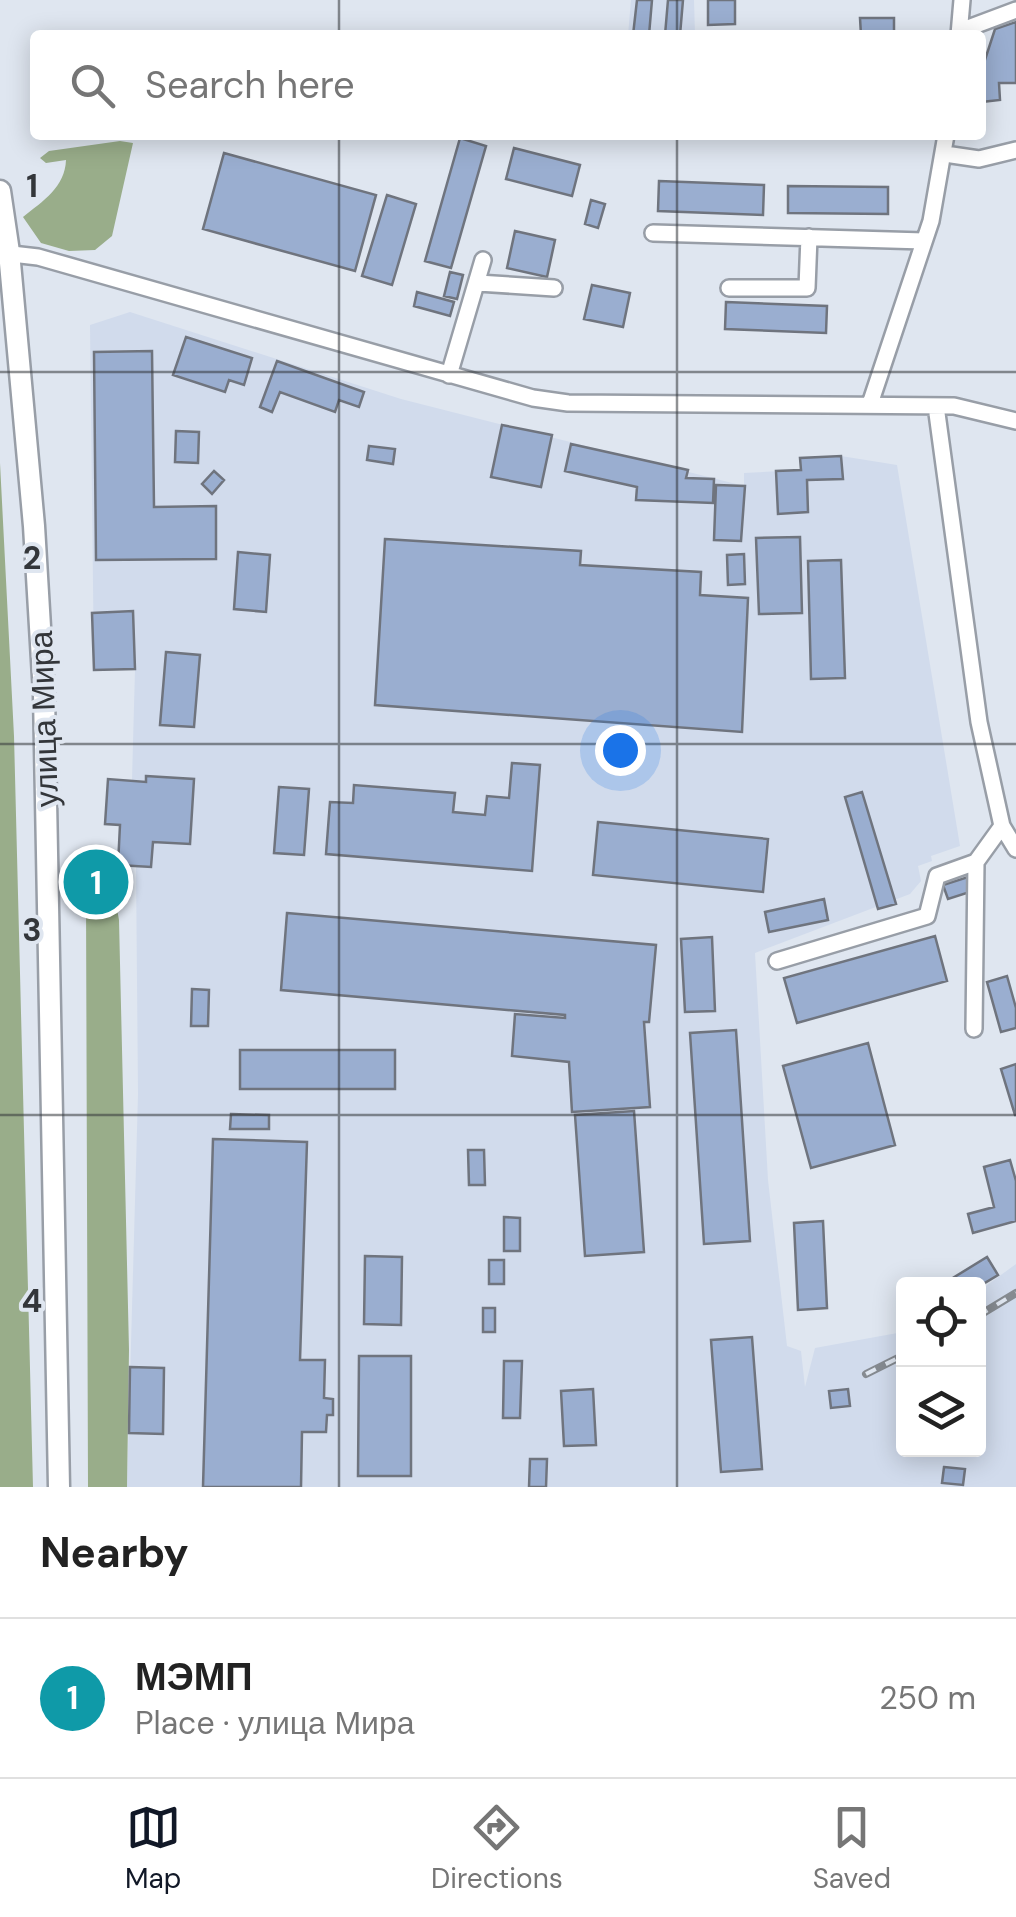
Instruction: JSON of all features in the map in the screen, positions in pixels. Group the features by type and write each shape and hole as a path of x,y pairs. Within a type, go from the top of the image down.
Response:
{"main road":[{"name":"улица Мира","path":"0,191 43,662 58,1487"}],"street":[{"path":"960,30 962,0"},
{"path":"967,30 1016,10"},
{"path":"870,404 924,240 946,140"},
{"path":"945,154 979,159 1016,150"},
{"path":"653,233 924,240"},
{"path":"730,288 807,288 810,237"},
{"path":"5,253 51,261 507,392 568,403 954,406 1016,421"},
{"path":"449,376 483,260"},
{"path":"478,283 554,288"},
{"path":"936,406 979,722 1002,826 1016,849"},
{"path":"776,960 926,916 937,876 976,862 1002,826"},
{"path":"974,1029 976,862"}],"shaded area":[{"path":"631,0 694,0 695,30 628,30"},
{"path":"130,312 401,399 744,486 744,473 801,470 800,458 841,456 897,465 960,846 931,856 932,861 918,866 921,881 910,894 755,953 768,1180 787,1346 801,1351 805,1387 815,1348 896,1333 896,1457 986,1457 986,1286 1016,1264 1016,1487 127,1487 138,1094 136,867 118,865 120,825 105,824 108,779 132,780 135,670 94,670 90,325"}],"green space":[{"path":"120,141 133,143 112,236 95,250 69,251 41,243 23,217 57,186 66,160 46,163 40,158 49,151"},
{"path":"0,463 14,736 33,1487 0,1487"},
{"path":"103,895 115,898 119,920 129,1350 127,1487 88,1487 86,899"}],"building":[{"path":"637,0 652,0 649,30 634,30"},
{"path":"668,0 683,0 680,30 665,30"},
{"path":"708,0 735,0 735,24 708,25"},
{"path":"860,18 894,18 894,30 861,30"},
{"path":"1016,22 1016,83 999,83 1000,100 986,101 986,57 995,29"},
{"path":"459,140 486,146 451,268 425,261"},
{"path":"514,148 580,165 572,196 506,179"},
{"path":"224,153 376,195 355,271 203,229"},
{"path":"659,181 764,185 763,215 658,211"},
{"path":"788,186 888,187 888,214 788,213"},
{"path":"387,195 416,204 392,285 362,276"},
{"path":"591,200 605,204 598,228 585,224"},
{"path":"515,231 555,240 547,277 507,268"},
{"path":"450,272 463,275 457,299 444,296"},
{"path":"592,285 630,293 623,327 584,319"},
{"path":"417,292 454,302 450,316 414,306"},
{"path":"726,302 827,306 826,333 725,329"},
{"path":"186,337 252,358 244,385 229,380 225,392 173,375"},
{"path":"152,351 154,507 216,506 216,559 96,560 94,352"},
{"path":"277,361 364,392 359,407 339,400 335,412 280,392 272,412 260,407"},
{"path":"502,425 552,435 541,487 491,477"},
{"path":"176,431 199,432 198,463 175,462"},
{"path":"571,444 688,470 686,478 714,479 713,503 636,500 637,487 565,471"},
{"path":"369,446 395,449 393,464 367,460"},
{"path":"841,456 843,479 807,480 808,512 778,514 776,471 801,470 800,458"},
{"path":"214,471 224,480 212,494 202,484"},
{"path":"716,485 745,486 741,541 714,540"},
{"path":"800,537 802,613 759,614 756,538"},
{"path":"385,539 581,551 580,565 701,572 700,595 748,598 742,732 375,705"},
{"path":"238,552 270,555 266,612 234,609"},
{"path":"744,554 745,584 728,585 727,555"},
{"path":"841,560 845,678 811,679 808,561"},
{"path":"133,611 135,669 94,670 92,613"},
{"path":"166,652 200,655 194,727 160,725"},
{"path":"512,763 540,765 532,871 326,854 330,802 353,803 354,785 455,793 453,812 485,815 487,796 509,798"},
{"path":"146,776 194,779 190,844 153,842 151,867 118,865 120,825 105,824 108,779 146,782"},
{"path":"279,787 309,789 304,855 274,853"},
{"path":"862,792 896,904 878,909 845,797"},
{"path":"598,822 768,839 763,892 593,875"},
{"path":"968,877 973,891 948,899 943,885"},
{"path":"824,899 828,920 769,932 765,912"},
{"path":"287,913 656,945 649,1022 644,1022 650,1107 572,1112 569,1062 512,1056 515,1014 565,1015 281,990"},
{"path":"935,936 947,981 797,1023 784,978"},
{"path":"712,937 715,1011 685,1012 681,939"},
{"path":"1007,976 1016,1008 1016,1028 1001,1032 987,982"},
{"path":"192,989 209,990 208,1026 191,1026"},
{"path":"736,1030 750,1241 704,1244 690,1033"},
{"path":"868,1043 895,1145 811,1168 783,1066"},
{"path":"240,1050 395,1050 395,1089 240,1089"},
{"path":"1016,1064 1016,1115 1015,1115 1001,1069"},
{"path":"634,1111 644,1252 585,1256 575,1115"},
{"path":"231,1114 269,1115 269,1129 230,1129"},
{"path":"213,1139 307,1142 300,1360 325,1360 324,1398 333,1399 333,1415 327,1415 326,1432 302,1432 301,1487 203,1487"},
{"path":"468,1150 484,1150 485,1185 469,1185"},
{"path":"1010,1160 1016,1181 1016,1221 973,1233 968,1214 994,1207 984,1167"},
{"path":"504,1217 520,1218 520,1251 504,1251"},
{"path":"823,1221 827,1308 798,1310 794,1223"},
{"path":"365,1256 402,1257 401,1325 364,1324"},
{"path":"987,1257 998,1275 986,1282 986,1277 954,1277"},
{"path":"489,1260 504,1260 504,1284 489,1284"},
{"path":"483,1308 495,1308 495,1332 483,1332"},
{"path":"752,1337 762,1469 721,1472 711,1340"},
{"path":"359,1356 411,1356 411,1476 358,1476"},
{"path":"504,1361 522,1361 520,1418 503,1418"},
{"path":"130,1367 164,1368 163,1434 129,1433"},
{"path":"593,1389 596,1445 564,1446 561,1391"},
{"path":"848,1389 850,1406 831,1408 829,1391"},
{"path":"530,1459 547,1459 546,1487 529,1487"},
{"path":"944,1467 965,1469 963,1485 942,1483"}],"railway":[{"path":"986,1311 1016,1293"},
{"path":"866,1374 896,1359"}],"place":[{"name":"МЭМП","path":"96,882"}]}
